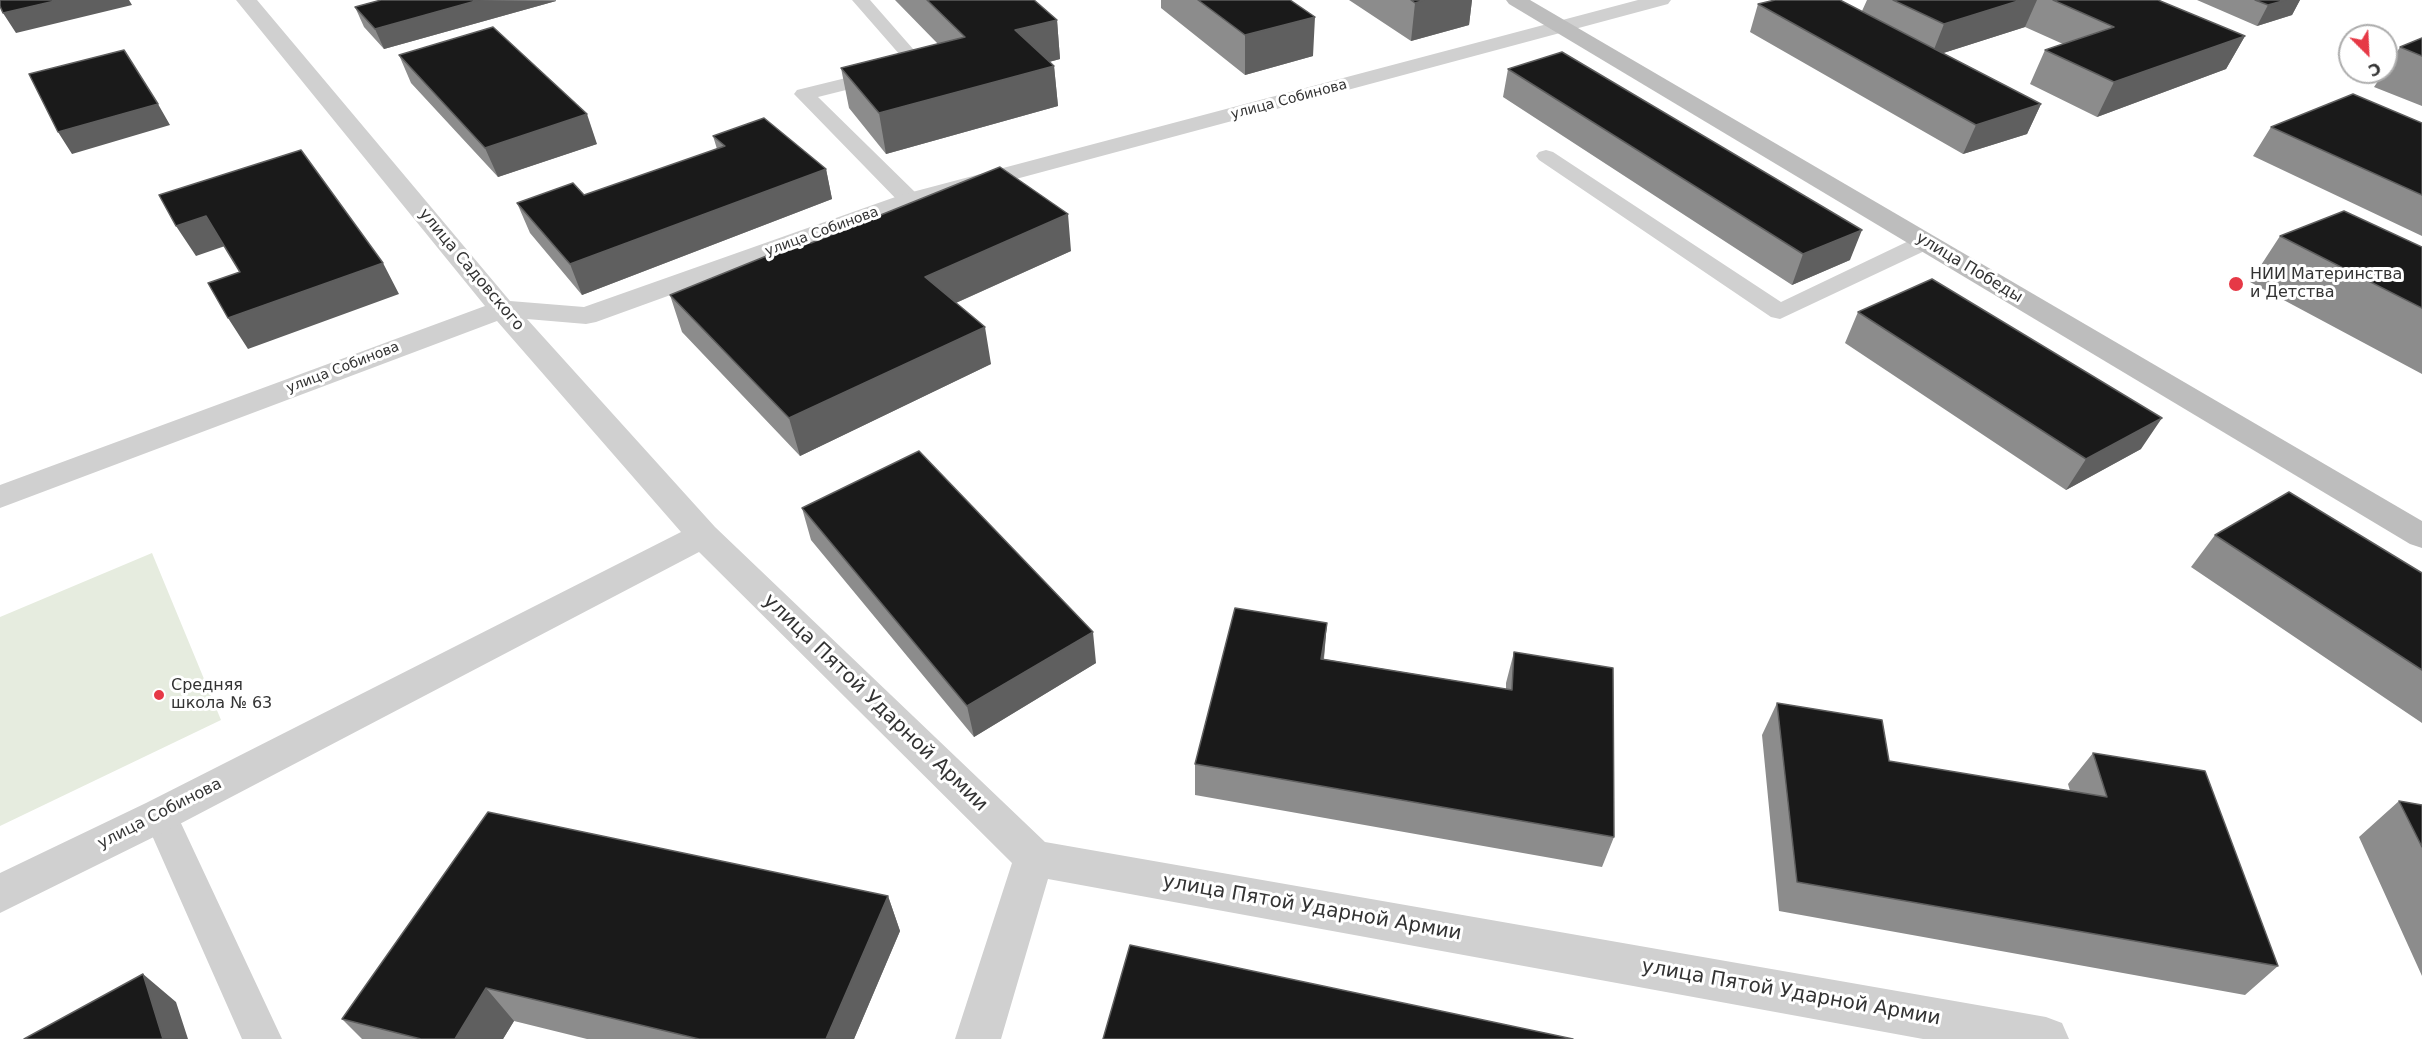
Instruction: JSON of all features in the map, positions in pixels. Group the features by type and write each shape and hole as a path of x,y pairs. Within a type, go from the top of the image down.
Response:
{"street":[{"name":"улица Садовского","path":"246,0 502,309 702,535"},
{"name":"улица Победы","path":"1516,0 2422,536"},
{"name":"улица Собинова","path":"0,496 502,309 586,316 910,200 1661,0"},
{"name":"улица Собинова","path":"0,894 160,815 702,535"},
{"name":"улица Пятой Ударной Армии","path":"702,535 1034,858 2046,1039"},
{"path":"978,1039 1034,858"}],"lane":[{"path":"861,0 919,66 804,94 910,200"},
{"path":"1546,156 1780,312 1925,242"},
{"path":"160,815 262,1039"}],"shaded area":[{"path":"152,553 221,720 0,826 0,617"}],"building":[{"path":"0,0 59,0 3,13"},
{"path":"381,0 479,0 375,29 355,7"},
{"path":"927,0 1034,0 1057,20 1015,30 1054,66 879,113 841,68 965,37"},
{"path":"1198,0 1290,0 1315,17 1245,35"},
{"path":"1775,0 1840,0 2041,104 1976,125 1758,4"},
{"path":"1893,0 2021,0 1944,24"},
{"path":"2053,0 2158,0 2245,36 2114,82 2045,50 2114,27"},
{"path":"2255,0 2286,0 2268,5"},
{"path":"493,27 587,114 485,148 399,55"},
{"path":"2422,38 2422,56 2400,47"},
{"path":"124,50 158,104 58,132 29,74"},
{"path":"1562,52 1862,230 1803,254 1508,69"},
{"path":"2353,94 2422,123 2422,195 2271,127"},
{"path":"764,118 826,169 570,264 517,203 573,183 584,195 725,146 713,136"},
{"path":"301,150 383,263 228,318 208,283 240,272 206,216 176,226 159,195"},
{"path":"1000,167 1068,214 925,277 985,327 789,418 670,295 806,240 811,243"},
{"path":"2344,211 2422,247 2422,308 2280,236"},
{"path":"1932,279 2162,418 2086,459 1858,312"},
{"path":"919,451 1093,632 967,706 802,508"},
{"path":"2289,492 2422,573 2422,670 2215,535"},
{"path":"1235,608 1327,623 1321,659 1512,690 1514,652 1613,668 1614,837 1195,764"},
{"path":"1777,703 1882,720 1889,761 2107,797 2093,753 2205,771 2278,966 1797,882"},
{"path":"2399,801 2422,805 2422,847"},
{"path":"488,812 888,896 826,1039 699,1039 486,988 455,1039 421,1039 342,1019"},
{"path":"1130,945 1573,1039 1103,1039"},
{"path":"143,974 163,1039 24,1039"}],"place":[{"name":"НИИ Материнства и Детства","path":"2236,284"},
{"name":"Средняя школа № 63","path":"159,695"}]}
